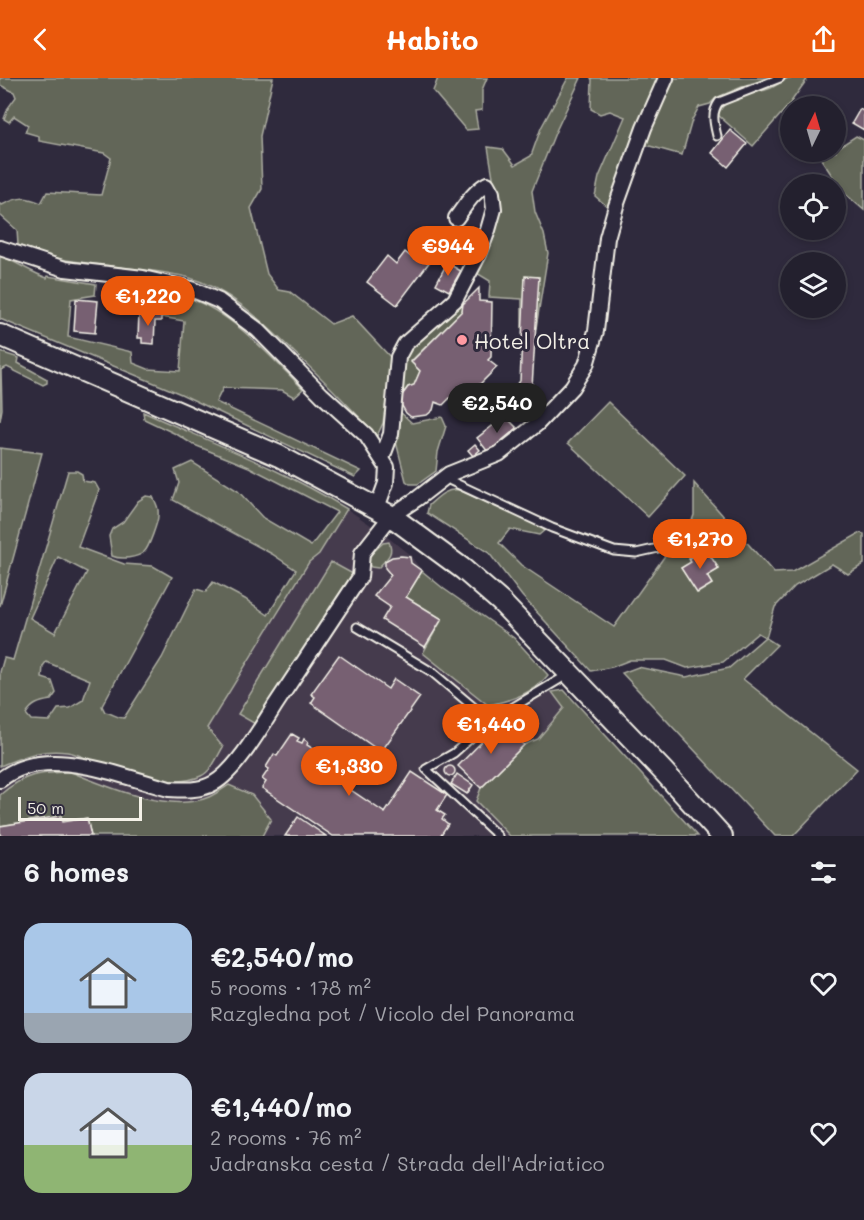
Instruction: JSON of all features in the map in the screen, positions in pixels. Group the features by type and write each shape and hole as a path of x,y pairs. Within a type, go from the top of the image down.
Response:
{"main road":[{"path":"0,335 279,456 384,512 463,569 501,602 722,836"}],"street":[{"path":"384,512 418,498 445,476 499,454 529,431 573,387 586,365 596,332 607,238 613,216 644,128 666,78"},
{"path":"382,458 391,434 398,357 405,344 455,300 479,254 489,230 494,209 492,193 487,184 470,199 456,219"},
{"path":"0,248 65,269 143,278 191,289 219,301 258,330 322,395 366,435 387,467 384,512 362,553 360,577 254,738 229,771 215,783 203,788 169,789 71,763 47,762 28,766 0,780"}],"lane":[{"path":"717,136 713,119 719,102 750,88 770,84 780,78"},
{"path":"445,476 451,481 552,528 614,551 636,553 663,547"},
{"path":"357,627 432,672 490,721"},
{"path":"498,836 426,769 454,753 490,721 569,674"}],"shaded area":[{"path":"347,509 410,555 455,615 513,653 547,687 590,741 679,836 0,836 0,766 28,753 70,752 107,767 166,781 186,780 201,776 223,747 207,728 309,561 319,554"}],"green space":[{"path":"0,78 273,78 260,136 262,189 251,208 267,274 279,290 290,292 331,324 352,316 392,359 383,423 377,436 273,332 247,309 218,290 187,277 56,258 18,245 17,230 0,215 0,204 22,198 41,203 47,192 101,195 111,158 104,153 39,141 39,136 25,132 28,125 14,116 9,122 4,119 16,97 14,92 0,85"},
{"path":"438,78 487,78 482,90 482,110 475,111 478,129 466,130 433,91"},
{"path":"568,78 581,78 555,133 532,191 535,212 544,234 548,253 536,328 522,328 522,299 489,297 490,281 475,272 494,183 488,147 503,149 515,165 531,156 541,128"},
{"path":"591,78 660,78 609,208 595,196 599,177 625,117 610,111 600,114 591,109"},
{"path":"675,78 773,78 749,84 716,98 710,104 699,107 692,120 682,155 646,145 657,115"},
{"path":"788,78 808,78 795,96 780,96 780,115 753,146 718,115 722,108 733,99 771,88"},
{"path":"856,136 864,140 864,210 846,195 846,174 831,174 823,162 846,162 846,142"},
{"path":"0,256 47,278 48,276 96,284 95,295 71,299 68,337 132,352 133,363 148,369 180,371 184,321 162,317 159,300 124,308 110,307 112,289 129,285 146,287 188,298 220,314 250,337 303,389 294,397 282,390 223,388 216,402 361,471 355,477 181,394 0,319"},
{"path":"463,304 462,311 411,361 420,371 414,385 408,387 400,398 403,357 413,343"},
{"path":"0,352 19,358 18,363 47,379 47,383 43,385 7,367 1,370 0,421"},
{"path":"608,402 685,476 648,517 568,443"},
{"path":"397,409 412,423 442,417 446,426 438,452 436,471 418,484 410,484 406,481 396,442"},
{"path":"143,412 298,481 347,509 319,554 309,562 207,728 223,747 205,774 179,781 140,777 101,765 82,756 57,751 32,754 0,766 0,672 4,658 13,660 68,471 77,471 82,474 83,481 95,483 99,490 78,547 124,564 153,566 172,577 102,706 105,712 121,718 124,718 162,658 196,589 206,592 213,582 245,599 268,615 296,570 272,554 173,500 179,483 175,470 192,462 238,491 263,518 311,546 337,512 249,467 192,444 144,419","holes":["58,557 87,572 55,633 30,618","46,662 90,680 83,700 70,708 58,709 50,721 31,720 26,714 31,708 51,700 56,693 52,681 42,678 43,666"]},
{"path":"0,448 42,453 0,606"},
{"path":"694,483 774,573 792,572 860,533 864,534 864,564 848,574 832,564 795,586 775,607 766,638 777,645 743,679 857,769 793,836 775,836 622,673 638,667 686,677 729,668 765,637 758,633 723,662 687,668 666,660 630,660 612,667 591,671 522,596 489,553 427,513 429,505 439,496 450,490 459,490 546,529 539,535 510,529 499,543 521,565 614,627 664,557 690,526 694,515","holes":["705,548 719,569 707,576 712,584 698,593 681,568"]},
{"path":"146,496 153,497 157,506 158,519 146,550 133,557 112,556 109,536 112,529 123,522 138,501"},
{"path":"389,542 391,550 388,556 378,568 371,567 368,563 370,555 383,543"},
{"path":"331,562 353,574 257,725 238,714"},
{"path":"422,571 514,638 548,675 536,687 521,695 488,705 423,653 442,619 406,597"},
{"path":"564,690 698,836 510,836 476,801 481,788 524,745 538,739 564,708 552,692"},
{"path":"71,772 120,791 158,801 193,801 209,797 229,785 252,795 271,819 262,836 91,836 87,818 62,822 61,816 0,826 0,795 9,788 25,778"}],"building":[{"path":"860,109 864,112 864,130 852,123"},
{"path":"730,130 747,144 728,167 712,153"},
{"path":"419,245 434,256 397,305 367,282 387,256 396,264 405,252 410,256"},
{"path":"447,263 461,271 449,291 436,284"},
{"path":"525,276 539,277 532,386 524,399 515,407 506,398 520,381"},
{"name":"Hotel Oltra","path":"479,288 479,301 492,302 491,357 488,360 497,367 457,407 450,398 443,405 435,402 433,410 427,415 411,417 406,413 400,398 408,387 414,385 420,371 411,362 462,311 463,304"},
{"path":"124,295 163,300 161,315 122,310"},
{"path":"76,299 98,301 95,333 74,331"},
{"path":"139,312 161,315 161,321 155,321 154,344 142,343 142,338 138,338"},
{"path":"505,416 517,428 488,452 477,438"},
{"path":"475,444 480,450 473,456 468,450"},
{"path":"705,548 719,569 707,576 712,584 697,593 681,568"},
{"path":"401,556 410,557 411,563 422,571 406,597 442,619 425,647 382,620 390,607 374,596 391,575 385,568 385,561"},
{"path":"339,655 388,689 394,679 420,697 381,752 311,703 315,697 311,694"},
{"path":"501,722 524,745 481,788 458,766"},
{"path":"292,734 299,738 297,741 302,743 304,739 308,742 307,745 324,756 326,754 337,761 338,759 349,771 351,783 348,788 385,813 412,772 447,795 437,810 445,815 442,819 448,824 440,836 333,836 262,788 266,782 262,779 269,769 266,767 274,754 277,756"},
{"path":"450,766 454,767 454,775 450,776 446,775 445,771 446,767"},
{"path":"457,774 473,785 467,794 451,784"},
{"path":"61,816 62,822 87,818 91,836 0,836 0,826"},
{"path":"298,817 326,836 285,836"}],"place":[{"name":"Hotel Oltra","path":"462,340"}]}
